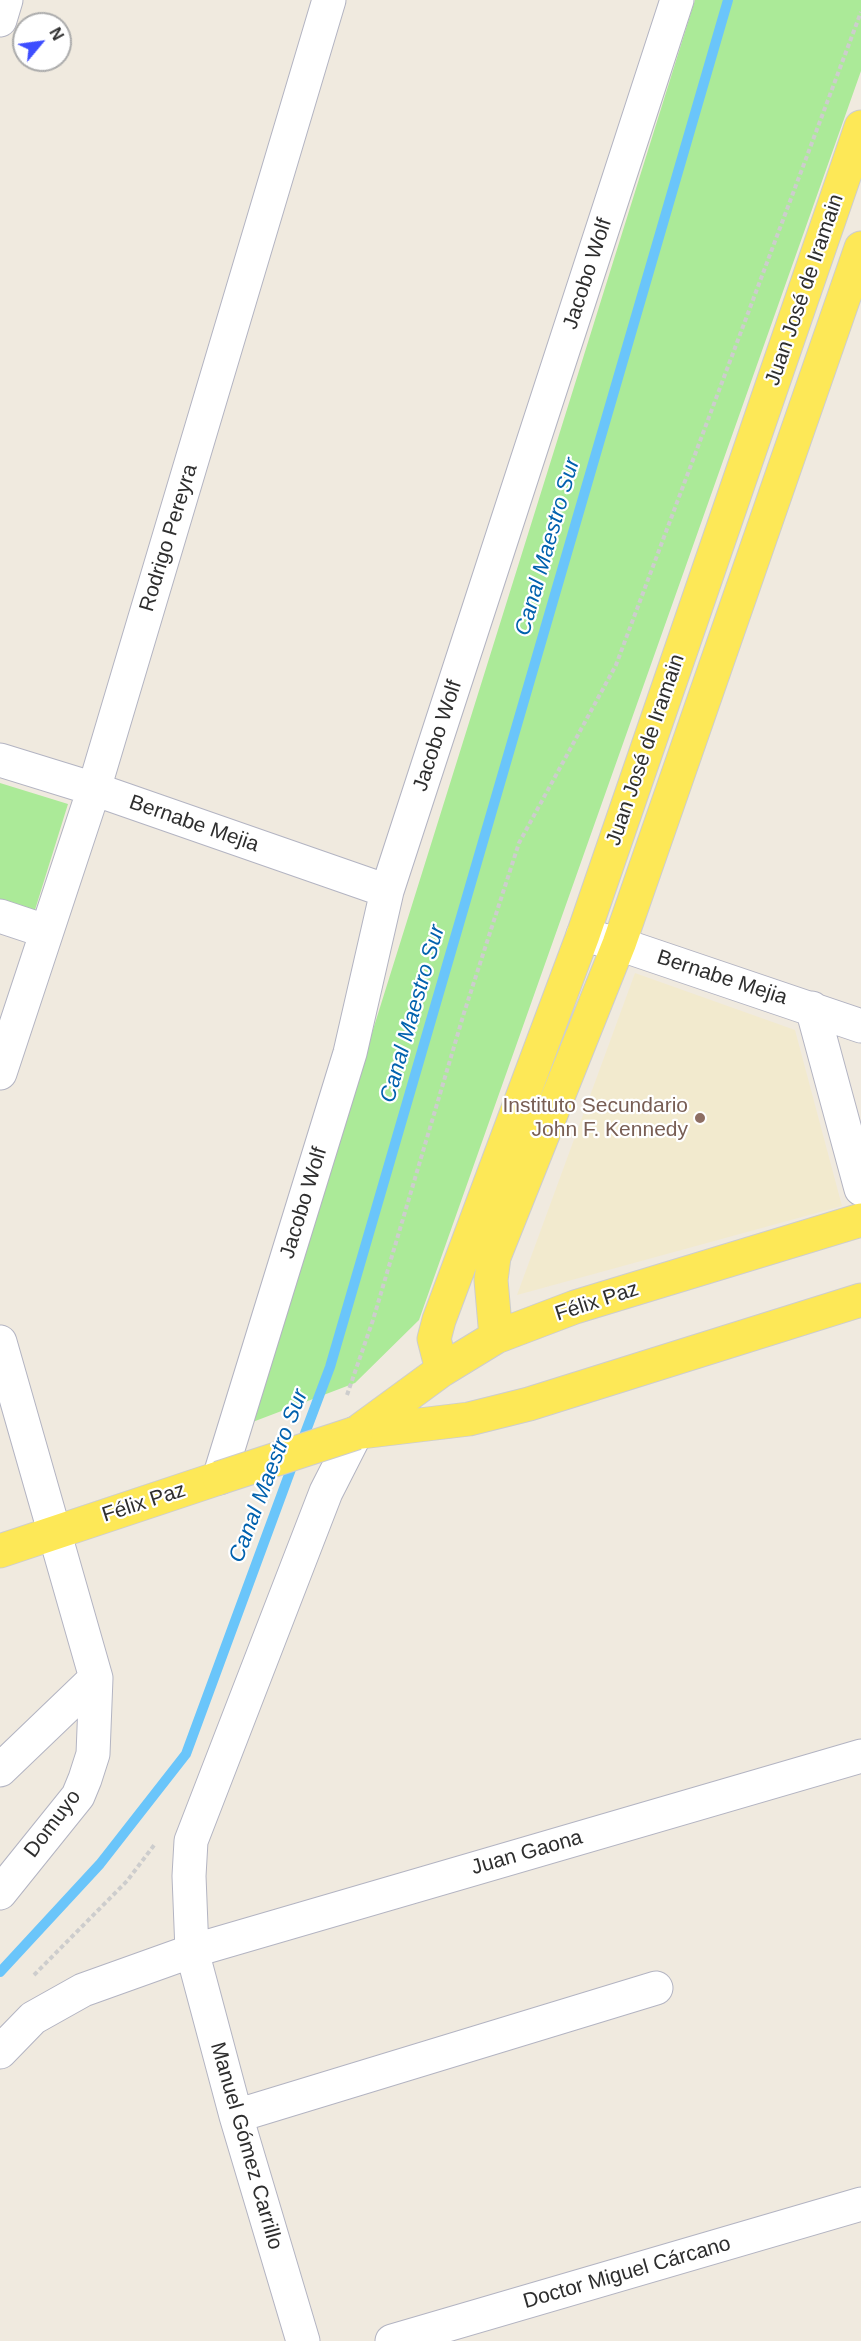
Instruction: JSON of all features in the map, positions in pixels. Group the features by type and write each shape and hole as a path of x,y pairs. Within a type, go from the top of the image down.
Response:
{"main road":[{"name":"Juan José de Iramain","path":"441,1370 434,1339 439,1320 583,935 861,127"},
{"name":"Juan José de Iramain","path":"496,1337 491,1280 494,1257 619,944 861,248"},
{"name":"Félix Paz","path":"0,1551 219,1478 349,1419 441,1370 496,1337 575,1307 861,1220"},
{"name":"Félix Paz","path":"349,1419 469,1419 529,1404 861,1300"}],"street":[{"path":"0,20 6,0"},
{"name":"Rodrigo Pereyra","path":"0,1073 94,789 329,0"},
{"name":"Jacobo Wolf","path":"219,1478 350,1053 387,891 677,0"},
{"name":"Bernabe Mejia","path":"0,760 94,789 387,891"},
{"path":"0,916 45,932"},
{"name":"Bernabe Mejia","path":"583,935 619,944 861,1026"},
{"path":"812,1008 861,1189"},
{"path":"0,1342 53,1533"},
{"name":"Manuel Gómez Carrillo","path":"303,2341 236,2116 192,1951 189,1876 191,1840 326,1492 349,1419"},
{"name":"Domuyo","path":"0,1893 78,1796 93,1754 96,1677 53,1533"},
{"path":"0,1770 96,1677"},
{"name":"Juan Gaona","path":"0,2052 33,2018 83,1990 192,1951 861,1756"},
{"path":"236,2116 656,1988"},
{"name":"Doctor Miguel Cárcano","path":"392,2341 861,2204"}],"path":[{"path":"349,1419 374,1320 464,1013 519,843 616,665 861,12"},
{"path":"32,1978 127,1881 161,1836"}],"shaded area":[{"name":"Instituto Secundario John F. Kennedy","path":"635,973 795,1030 842,1206 517,1295"}],"green space":[{"path":"695,0 861,0 861,71 419,1320 355,1383 250,1423"},
{"path":"0,783 68,804 34,913 0,903"}],"waterway":[{"name":"Canal Maestro Sur","path":"301,1444 330,1367 728,0"},
{"name":"Canal Maestro Sur","path":"0,1972 100,1864 186,1754 294,1461"}],"place":[{"name":"Instituto Secundario John F. Kennedy","path":"700,1118"}]}
